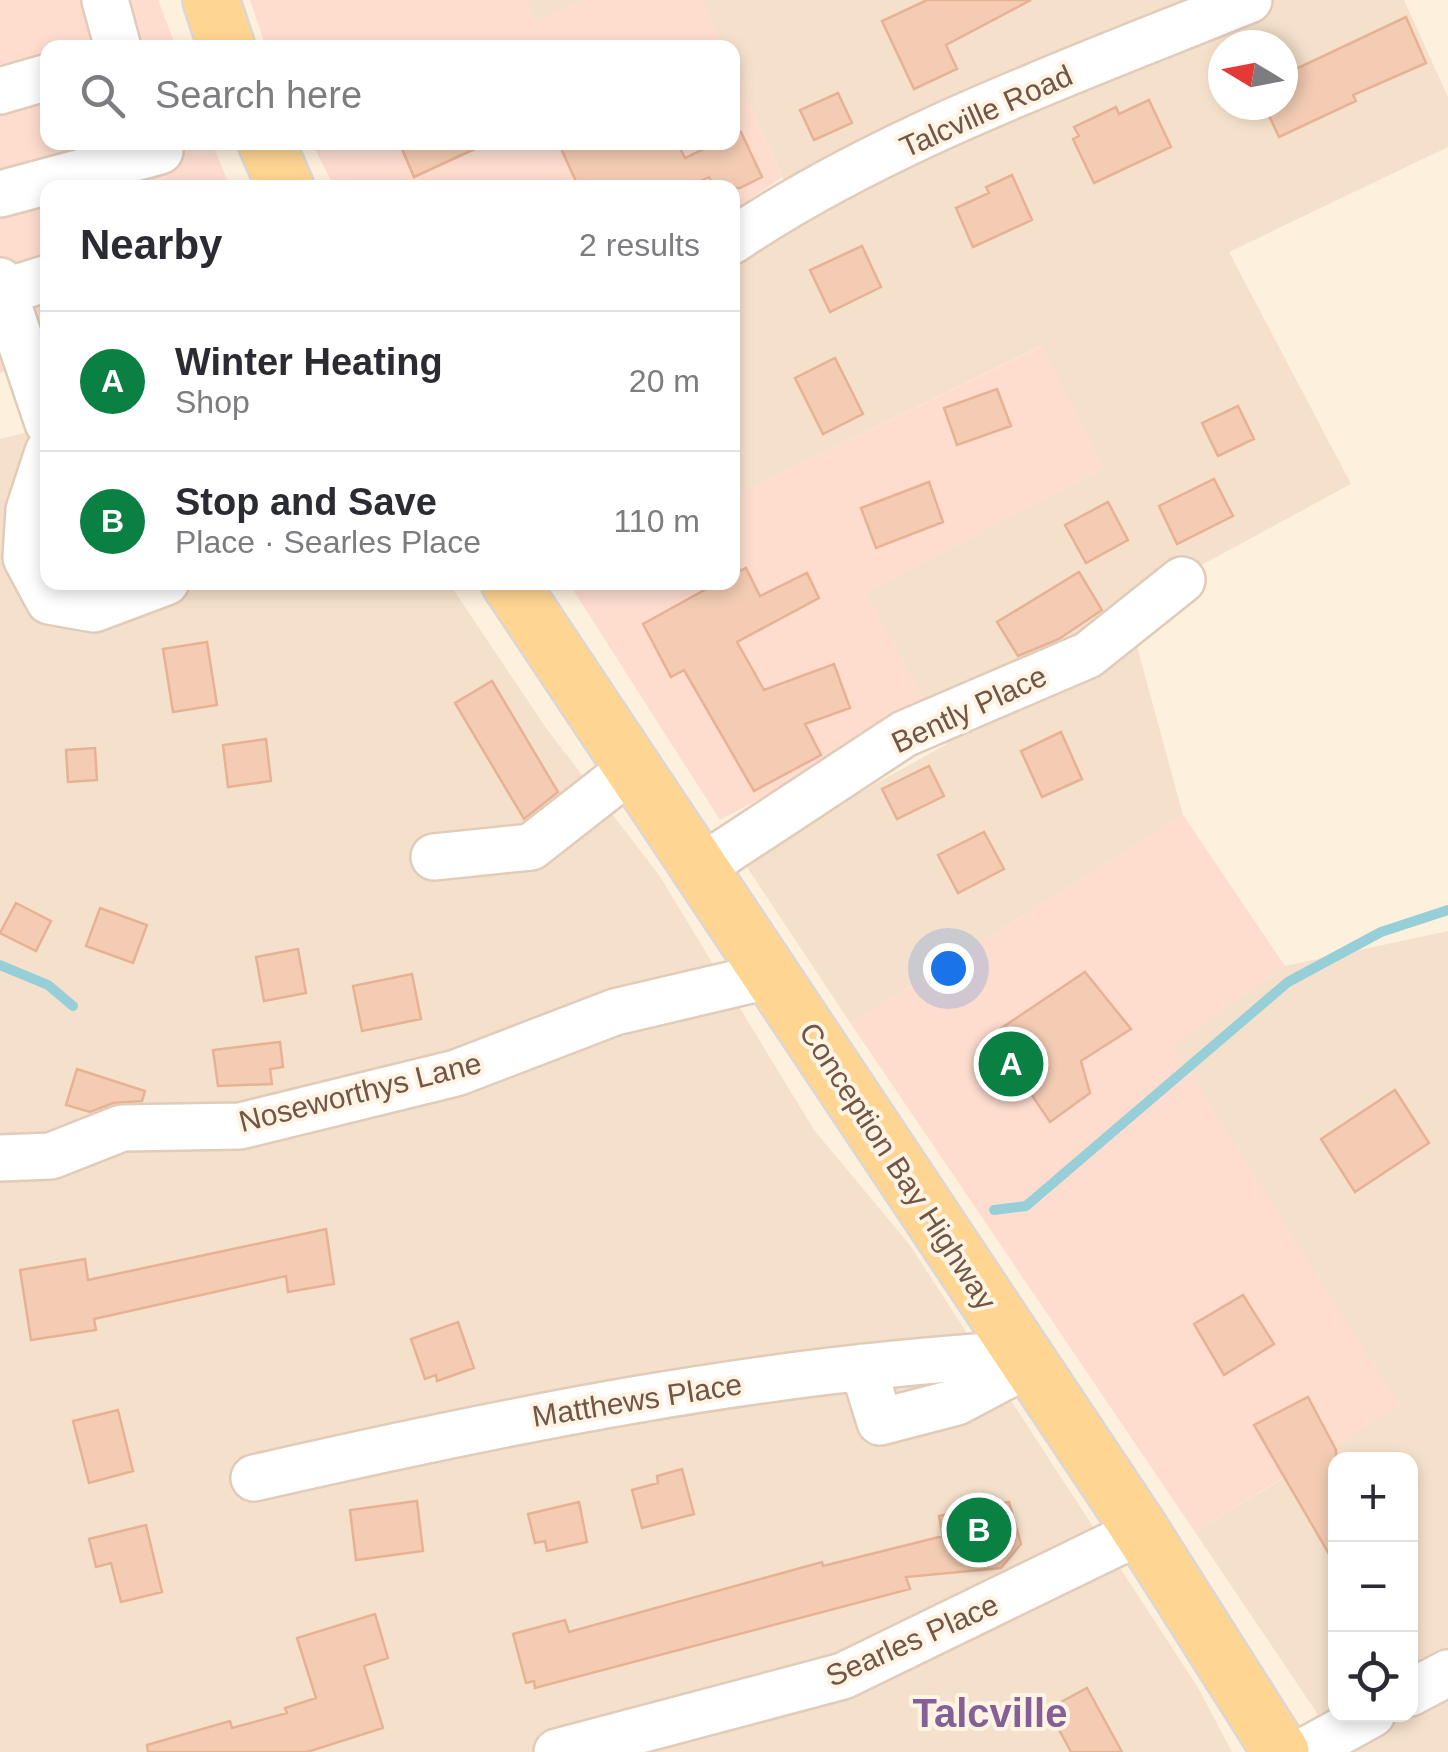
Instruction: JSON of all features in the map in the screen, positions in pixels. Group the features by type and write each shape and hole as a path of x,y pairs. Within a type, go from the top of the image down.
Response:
{"main road":[{"path":"212,0 224,40"},
{"path":"269,150 283,180"},
{"name":"Conception Bay Highway","path":"514,590 1141,1531 1281,1752"}],"street":[{"path":"105,0 116,40"},
{"name":"Talcville Road","path":"740,237 861,169 1022,92 1249,0"},
{"path":"0,91 40,79"},
{"path":"67,180 163,160"},
{"path":"0,194 40,186"},
{"path":"33,399 1,288 40,280"},
{"path":"40,476 29,510 26,558 40,584"},
{"name":"Bently Place","path":"702,867 904,734 1088,655 1182,580"},
{"path":"43,590 49,601 94,609 145,590"},
{"path":"434,857 531,848 632,768"},
{"name":"Noseworthys Lane","path":"0,1158 51,1156 134,1126 240,1126 456,1073 615,1012 772,975"},
{"name":"Matthews Place","path":"254,1478 494,1423 864,1367 1027,1359"},
{"name":"Searles Place","path":"556,1752 843,1676 1141,1531"},
{"path":"1418,1690 1448,1673"},
{"path":"1303,1752 1357,1722"}],"shaded area":[{"path":"0,0 158,0 173,40 40,40 40,150 215,150 227,180 40,180 40,361 0,373"},
{"path":"250,0 525,0 534,22 586,0 701,0 720,40 264,40"},
{"path":"525,0 586,0 534,22"},
{"path":"701,0 1404,0 1448,97 1448,147 1229,252 1351,484 1126,606 1183,815 851,1024 741,858 947,744 865,593 1103,468 1041,346 740,494 740,255 798,212 740,84 740,40 720,40"},
{"path":"740,84 782,177 740,206 740,180 330,180 316,150 740,150"},
{"path":"1042,346 1103,468 866,593 928,709 720,820 573,590 740,590 740,494"},
{"path":"40,429 40,590 454,590 546,728 659,875 814,1130 909,1244 1197,1686 1232,1752 0,1752 0,439"},
{"path":"1183,815 1285,966 1173,1046 1399,1406 1195,1532 851,1024"},
{"path":"1448,931 1448,1647 1418,1663 1418,1452 1328,1452 1328,1711 1319,1716 1195,1532 1334,1447 1173,1045 1285,966"},
{"path":"1448,1693 1448,1752 1339,1752 1395,1722 1418,1722 1418,1710"}],"building":[{"path":"927,0 1031,0 946,45 957,69 914,89 882,21"},
{"path":"1406,17 1426,63 1353,95 1356,101 1279,137 1271,120 1298,120 1298,68"},
{"path":"838,93 852,123 814,140 800,110"},
{"path":"1149,100 1171,147 1094,183 1073,139 1079,136 1074,127 1116,107 1119,114"},
{"path":"740,132 762,177 740,188 740,180 709,177 575,180 562,150 681,150 685,158 702,150 740,150"},
{"path":"402,150 473,150 414,177"},
{"path":"1012,175 1032,220 973,247 956,208 989,193 986,187"},
{"path":"862,246 881,287 830,312 810,270"},
{"path":"835,358 863,414 823,434 795,378"},
{"path":"997,389 1011,426 957,445 944,408"},
{"path":"1238,406 1254,439 1218,456 1202,423"},
{"path":"1214,479 1233,516 1177,544 1159,506"},
{"path":"929,482 943,522 876,548 861,508"},
{"path":"1108,502 1128,540 1086,563 1065,525"},
{"path":"746,568 760,596 807,573 819,598 737,642 764,690 834,664 850,708 805,724 821,755 754,791 684,670 671,677 643,624 705,590 740,590 740,571"},
{"path":"1079,572 1102,610 1059,639 1018,656 997,622"},
{"path":"207,642 217,705 173,712 163,649"},
{"path":"492,681 558,792 524,819 455,703"},
{"path":"1061,732 1082,779 1042,797 1021,751"},
{"path":"266,739 271,781 228,787 223,745"},
{"path":"95,748 97,780 68,782 66,750"},
{"path":"929,766 944,796 897,819 882,789"},
{"path":"984,832 1004,869 958,893 938,855"},
{"path":"16,903 51,921 36,951 0,933"},
{"path":"100,908 147,925 133,963 86,946"},
{"path":"298,949 306,993 264,1001 256,957"},
{"path":"1085,972 1131,1029 1081,1061 1090,1093 1050,1122 991,1035"},
{"path":"412,974 421,1019 362,1031 353,986"},
{"path":"280,1042 283,1067 270,1069 272,1084 218,1086 213,1050"},
{"path":"77,1069 145,1091 142,1101 113,1103 90,1112 66,1105"},
{"path":"1395,1090 1429,1143 1355,1192 1321,1139"},
{"path":"326,1229 334,1284 288,1292 286,1276 94,1319 96,1330 31,1340 20,1270 85,1259 88,1280"},
{"path":"1243,1295 1274,1344 1224,1375 1194,1324"},
{"path":"458,1322 474,1368 437,1381 436,1375 425,1379 411,1339"},
{"path":"1308,1397 1336,1450 1328,1452 1328,1552 1254,1425"},
{"path":"118,1410 133,1471 89,1483 73,1421"},
{"path":"682,1469 694,1514 642,1528 632,1490 658,1483 657,1476"},
{"path":"417,1501 423,1551 356,1560 350,1510"},
{"path":"579,1502 587,1542 547,1551 545,1541 535,1543 528,1514"},
{"path":"1009,1502 1021,1544 1001,1568 906,1577 910,1589 535,1688 534,1681 526,1683 513,1634 565,1620 569,1632 822,1562 823,1566 943,1536 939,1516"},
{"path":"146,1525 162,1592 121,1602 111,1563 96,1567 89,1539"},
{"path":"375,1614 388,1658 364,1666 383,1728 307,1752 148,1752 147,1745 230,1721 232,1728 287,1713 285,1708 316,1698 297,1638"},
{"path":"1087,1688 1122,1752 1071,1752 1048,1709"}],"waterway":[{"path":"994,1210 1026,1206 1288,982 1381,932 1448,910"},
{"path":"0,965 48,985 73,1006"}],"place":[{"name":"Winter Heating","path":"1011,1064"},
{"name":"Stop and Save","path":"979,1530"}],"district":[{"name":"Talcville","path":"990,1713"}]}
